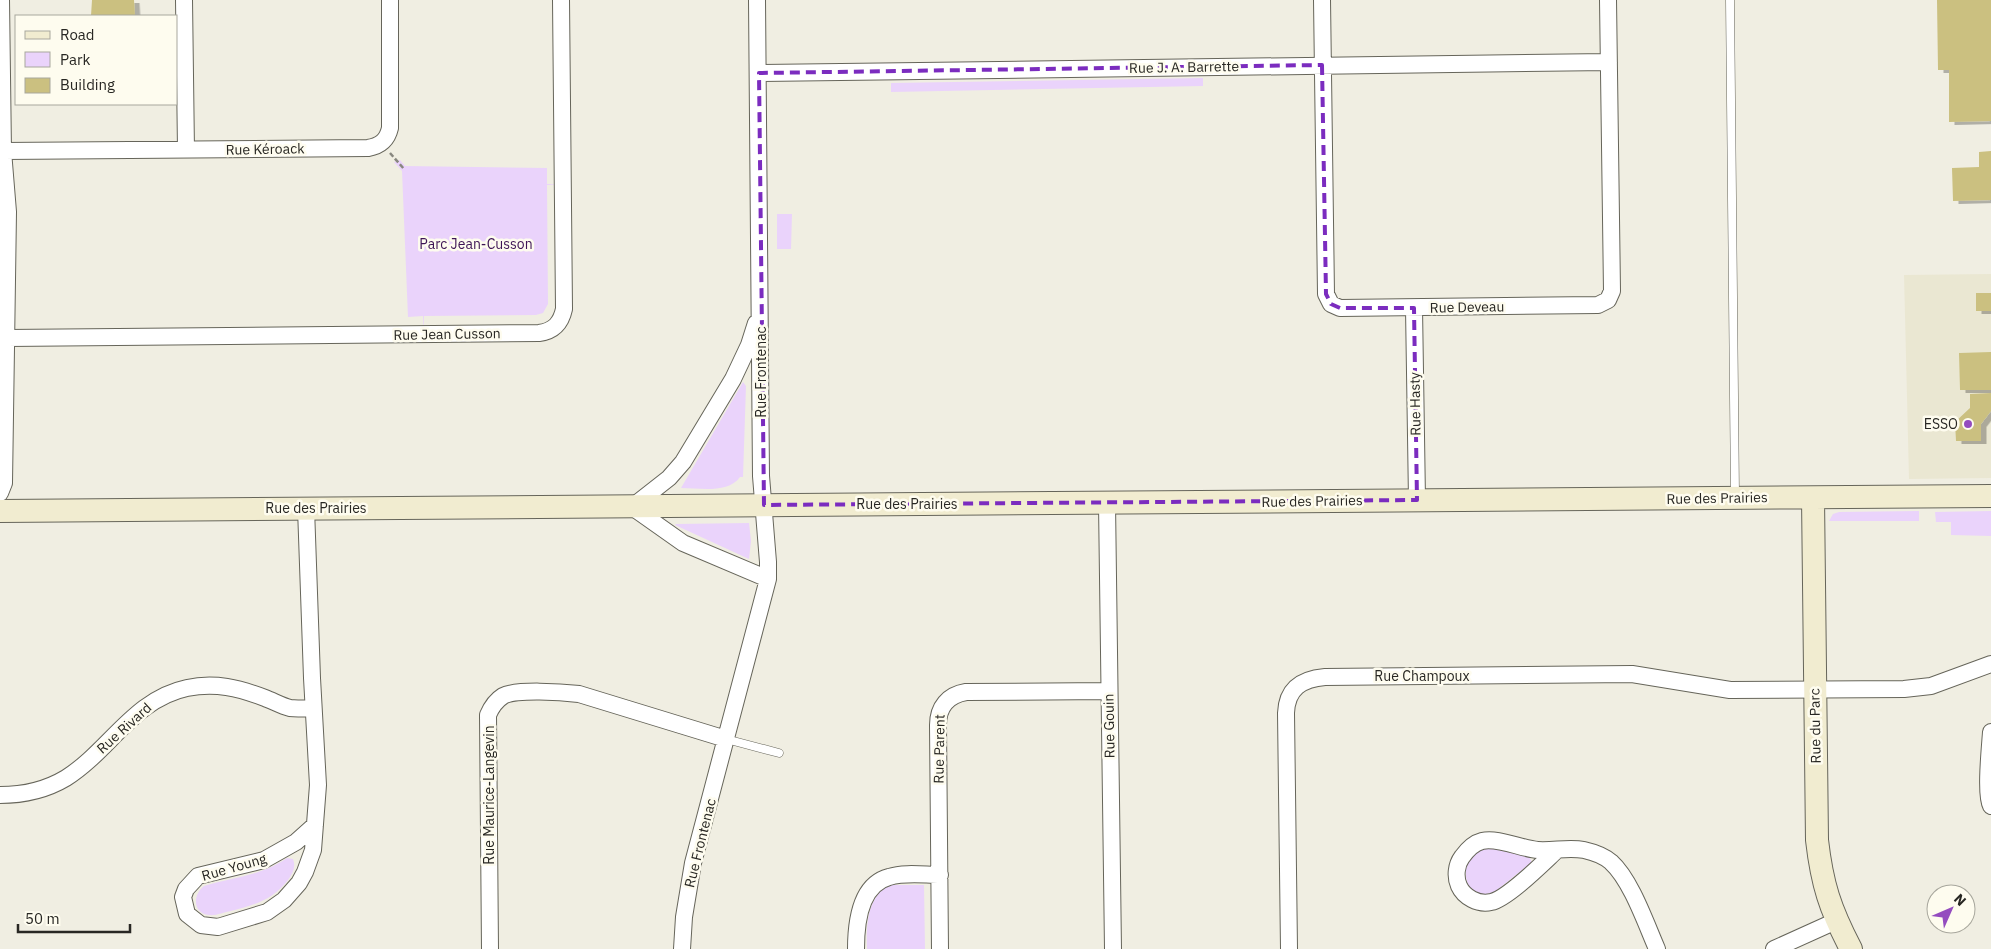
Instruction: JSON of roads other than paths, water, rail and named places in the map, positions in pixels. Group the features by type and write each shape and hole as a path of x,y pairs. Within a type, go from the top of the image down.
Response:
{"main road":[{"name":"Rue des Prairies","path":"0,511 1991,496"},
{"name":"Rue du Parc","path":"1813,498 1817,840 1825,887 1836,921 1850,949"}],"street":[{"path":"0,493 4,483 8,212 3,151 1,0"},
{"path":"184,0 186,150"},
{"name":"Rue Kéroack","path":"3,151 368,148 381,143 387,137 390,128 390,0"},
{"name":"Rue Jean Cusson","path":"7,338 539,333 552,330 559,322 564,309 561,0"},
{"name":"Rue Frontenac","path":"682,949 684,917 691,873 768,579 762,476 757,0"},
{"name":"Rue Deveau","path":"1322,0 1326,284 1328,300 1331,304 1340,308 1598,305 1608,300 1612,291 1608,0"},
{"name":"Rue J. A. Barrette","path":"759,73 1608,62"},
{"path":"760,306 753,332 742,360 683,462 669,478 632,507 683,543 768,579"},
{"name":"Rue Hasty","path":"1414,308 1417,500"},
{"name":"Rue Gouin","path":"1107,503 1113,949"},
{"name":"Rue Young","path":"306,508 313,708 318,785 315,825 313,850 305,872 292,892 276,907 256,916 218,927 201,925 187,914 183,897 186,889 198,876 264,860 296,842 315,825"},
{"name":"Rue Champoux","path":"1289,949 1286,712 1291,693 1297,685 1306,680 1325,677 1632,674 1730,690 1814,690 1923,687 1991,664"},
{"name":"Rue Rivard","path":"0,796 30,792 65,778 94,755 136,714 156,700 176,691 196,686 226,686 289,708 313,708"},
{"name":"Rue Parent","path":"940,949 938,716 942,706 950,698 966,692 1109,691"},
{"name":"Rue Maurice-Langevin","path":"490,949 488,715 496,702 502,697 516,693 564,692 592,698 726,739"},
{"path":"1991,732 1989,786 1989,803 1991,806"},
{"path":"1556,851 1536,870 1500,898 1491,902 1473,900 1459,887 1457,868 1460,859 1466,851 1482,841 1491,840 1524,848 1556,851 1570,848 1592,852 1610,861 1626,880 1657,949"},
{"path":"856,949 858,918 862,904 878,882 896,875 940,875"},
{"path":"1774,949 1836,921"}],"lane":[{"path":"1730,0 1735,497"},
{"path":"726,739 779,753"}],"place":[{"name":"ESSO","path":"1968,424"}],"park label":[{"name":"Parc Jean-Cusson","path":"476,244"}]}
